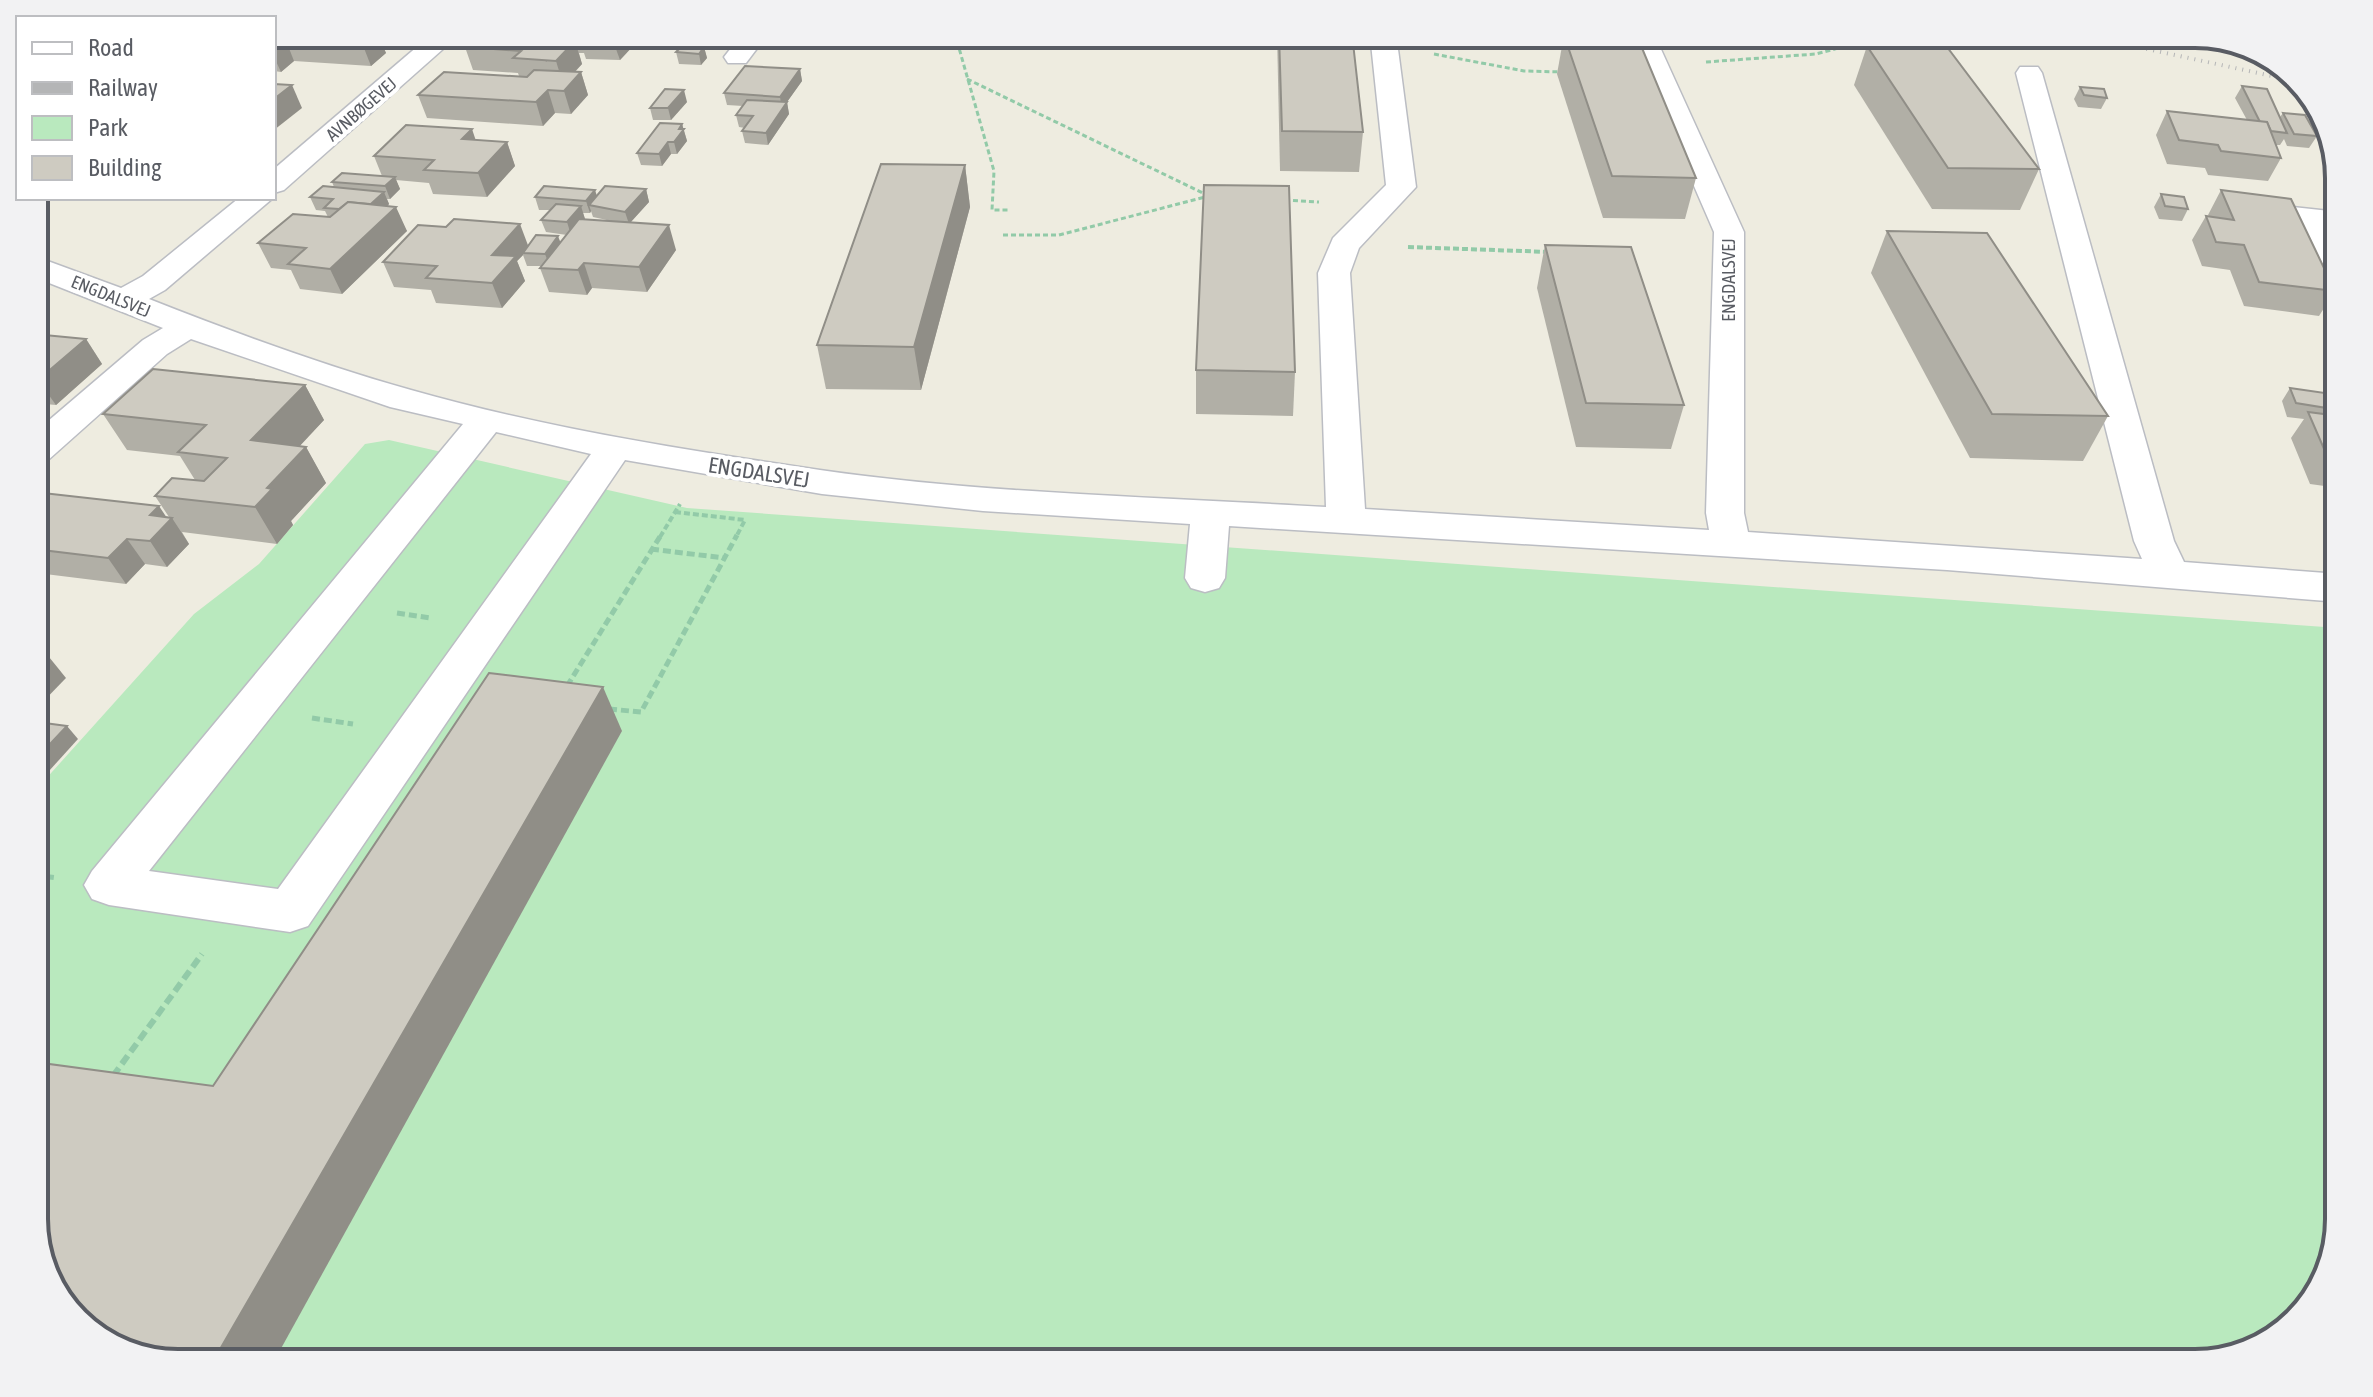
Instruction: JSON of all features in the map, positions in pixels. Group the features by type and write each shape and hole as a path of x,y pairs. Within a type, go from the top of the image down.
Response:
{"street":[{"name":"AVNBØGEVEJ","path":"276,182 431,48"},
{"path":"737,57 744,48"},
{"path":"1346,521 1334,273 1344,245 1380,212 1401,187 1384,48"},
{"name":"ENGDALSVEJ","path":"1647,48 1729,232 1725,513 1731,544"},
{"path":"2029,73 2154,541 2168,572"},
{"path":"122,301 154,283 256,200"},
{"path":"2257,212 2325,219"},
{"name":"ENGDALSVEJ","path":"48,272 188,327 325,376 486,420 705,464 944,496 2168,572 2325,587"},
{"name":"ENGDALSVEJ","path":"48,441 155,347 188,327"},
{"path":"486,420 109,885 290,911 615,447"},
{"path":"1205,578 1210,513"}],"path":[{"path":"959,48 994,171 992,210 1008,210"},
{"path":"1404,48 1524,71 1569,72"},
{"path":"1647,48 1775,61 1844,48"},
{"path":"967,79 1209,196 1059,235 1003,235"},
{"path":"1272,199 1351,204 1380,212"},
{"path":"1344,245 1551,252"},
{"path":"564,690 705,464"},
{"path":"599,708 641,712 745,520 675,512"},
{"path":"651,549 724,558"}],"green space":[{"path":"389,440 687,508 2325,627 2325,1219 2321,1253 2315,1269 2308,1284 2287,1311 2260,1332 2229,1345 2195,1349 162,1348 50,1243 48,776 194,614 259,564 365,444"}],"building":[{"path":"479,48 568,48 556,61 513,58 521,51"},
{"path":"680,48 703,48 699,54 676,52"},
{"path":"1279,48 1354,48 1363,132 1282,131"},
{"path":"1568,48 1642,48 1696,178 1612,176"},
{"path":"1868,48 1948,48 2039,169 1948,168"},
{"path":"745,66 800,69 780,97 724,93"},
{"path":"534,70 581,72 564,91 548,90 536,102 418,95 444,72 527,77"},
{"path":"276,84 292,85 276,97"},
{"path":"2242,86 2267,89 2287,133 2271,131 2267,122 2260,122"},
{"path":"2080,87 2104,89 2107,98 2084,95"},
{"path":"665,89 684,90 668,108 650,108"},
{"path":"747,100 787,102 766,133 742,131 753,116 736,115"},
{"path":"2167,111 2267,122 2281,158 2221,151 2218,145 2179,140"},
{"path":"2283,113 2305,115 2317,136 2294,134"},
{"path":"660,123 682,124 679,129 684,129 659,154 637,153"},
{"path":"406,125 472,129 462,139 507,142 478,173 424,170 434,160 374,156"},
{"path":"881,164 965,165 914,347 817,345"},
{"path":"342,173 395,177 385,186 332,182"},
{"path":"1204,185 1289,186 1295,372 1196,370"},
{"path":"323,186 384,192 372,203 383,204 348,202 339,209 324,208 333,199 310,197"},
{"path":"544,186 595,190 586,201 535,197"},
{"path":"605,186 646,189 625,212 589,205"},
{"path":"2221,190 2291,199 2325,270 2325,290 2259,282 2244,245 2216,242 2206,216 2234,220"},
{"path":"2161,194 2184,197 2188,209 2165,206"},
{"path":"348,202 396,207 330,269 288,264 306,248 258,243 293,214 330,217"},
{"path":"556,204 581,206 567,222 541,220"},
{"path":"454,219 520,224 492,255 516,256 492,283 426,278 437,266 383,262 418,225 446,227"},
{"path":"579,219 669,225 639,267 584,263 578,270 540,268"},
{"path":"1887,231 1987,233 2108,416 1992,414"},
{"path":"536,235 558,236 545,254 523,253"},
{"path":"1545,245 1631,247 1684,405 1586,403"},
{"path":"48,335 86,339 48,371"},
{"path":"153,369 305,385 251,440 306,447 267,488 272,489 255,507 155,496 172,478 204,481 227,458 178,452 206,425 103,414"},
{"path":"2290,388 2325,393 2325,408 2296,403"},
{"path":"2308,412 2325,414 2325,451"},
{"path":"48,494 159,506 150,515 172,518 150,541 127,539 108,558 48,551"},
{"path":"489,673 603,687 220,1349 144,1345 113,1332 86,1311 65,1284 55,1261 48,1227 48,1064 213,1086"},
{"path":"48,723 67,726 48,746"}],"railway":[{"path":"2143,48 2276,77"}]}
